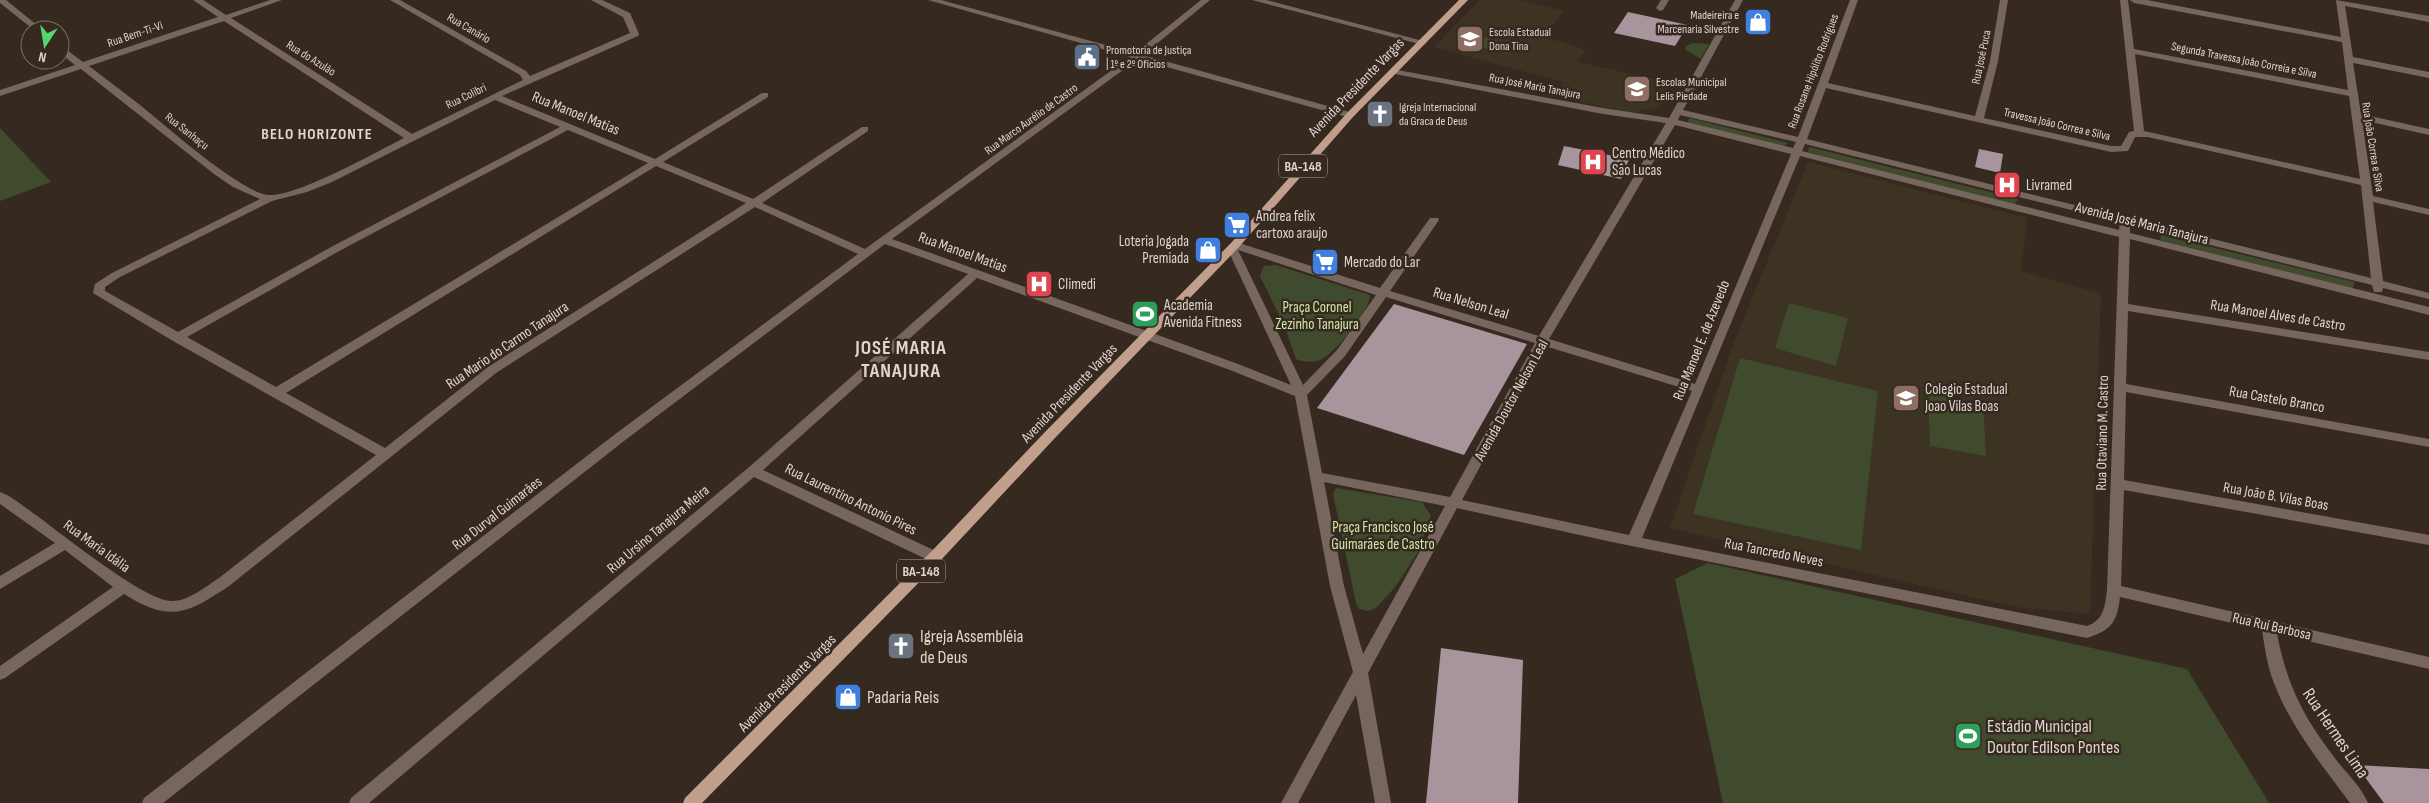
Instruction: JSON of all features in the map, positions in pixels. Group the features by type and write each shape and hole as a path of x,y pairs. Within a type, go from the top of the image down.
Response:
{"main road":[{"name":"Avenida Presidente Vargas","path":"690,803 935,557 1049,436 1234,246 1308,160 1350,115 1464,0"}],"street":[{"path":"1,0 26,20"},
{"name":"Rua do Azulão","path":"197,0 410,137"},
{"name":"Rua Bem-Ti-Vi","path":"0,93 278,0"},
{"name":"Rua Canário","path":"394,0 523,73 528,80"},
{"name":"Rua Colibri","path":"268,199 283,198 310,188 494,96 635,34 627,15 595,0"},
{"path":"932,0 1350,115"},
{"name":"Rua Marco Aurélio de Castro","path":"866,253 889,242 1137,56 1206,0"},
{"path":"1256,0 1424,42"},
{"path":"1660,8 1665,0"},
{"name":"Avenida Doutor Nelson Leal","path":"1289,803 1542,342 1674,116 1738,0"},
{"name":"Rua Rosane Hipólito Rodrigues","path":"1799,146 1854,0"},
{"name":"Rua José Puca","path":"1979,119 1994,61 2004,0"},
{"path":"2124,0 2139,133 2160,136 2366,183"},
{"path":"2134,0 2345,40"},
{"path":"2340,1 2429,19"},
{"name":"Rua João Correa e Silva","path":"2340,1 2368,198 2379,299"},
{"name":"Segunda Travessa João Correia e Silva","path":"2131,51 2352,94"},
{"name":"Rua Sanhaçu","path":"70,57 225,177 258,196 268,199"},
{"path":"2348,59 2429,75"},
{"name":"Rua José Maria Tanajura","path":"1395,71 1603,111 1674,116"},
{"name":"Travessa João Correa e Silva","path":"1822,84 2120,150 2127,146 2132,134 2139,133"},
{"path":"276,393 431,297 657,164 764,95"},
{"name":"Rua Manoel Matias","path":"494,96 754,203 866,253"},
{"name":"Avenida José Maria Tanajura","path":"1674,116 2125,220 2429,296"},
{"path":"2356,116 2429,132"},
{"path":"177,338 336,248 567,127"},
{"name":"Rua Mario do Carmo Tanajura","path":"180,606 198,599 224,582 492,370 754,203 865,128"},
{"name":"Avenida José Maria Tanajura","path":"1799,146 2124,234 2429,311"},
{"name":"Rua Manoel E. de Azevedo","path":"1634,541 1799,146"},
{"path":"2368,198 2429,212"},
{"path":"268,199 144,260 99,286 99,293 385,454"},
{"path":"1301,394 1341,353 1434,220"},
{"name":"Rua Otaviano M. Castro","path":"2087,632 2099,629 2106,624 2112,611 2114,590 2125,220"},
{"name":"Rua Manoel Matias","path":"889,242 1147,335 1301,394"},
{"path":"1234,246 1301,394 1337,586 1360,672 1383,803"},
{"name":"Rua Nelson Leal","path":"1234,246 1699,389"},
{"name":"Rua Durval Guimarães","path":"150,803 619,438 866,253"},
{"name":"Rua Ursino Tanajura Meira","path":"357,803 753,471 975,274"},
{"name":"Rua Manoel Alves de Castro","path":"2121,306 2429,356"},
{"name":"Rua Castelo Branco","path":"2120,387 2429,443"},
{"name":"Rua Laurentino Antonio Pires","path":"753,471 935,557"},
{"name":"Rua Tancredo Neves","path":"1315,476 1454,502 1634,541 2087,632"},
{"name":"Rua João B. Vilas Boas","path":"2117,484 2429,540"},
{"name":"Rua Maria Idália","path":"0,497 125,586 155,604 166,607 180,606"},
{"path":"0,583 66,543"},
{"path":"0,674 125,586"},
{"name":"Rua Rui Barbosa","path":"2114,590 2429,663"},
{"name":"Rua Hermes Lima","path":"2268,626 2283,687 2293,708 2316,744 2360,803"}],"shaded area":[{"path":"1480,0 1519,0 1565,11 1543,36 1585,50 1578,62 1672,83 1660,107 1631,113 1554,96 1563,82 1434,47"},
{"name":"Colegio Estadual Joao Vilas Boas","path":"1808,162 2027,218 2021,271 2101,294 2090,614 2016,607 1670,528 1733,345"}],"green space":[{"path":"1475,35 1516,46 1507,54 1465,43"},
{"path":"1693,43 1709,44 1701,59 1686,50 1686,46"},
{"path":"1689,118 1788,143 1784,147 1688,123"},
{"path":"0,128 51,182 0,201"},
{"path":"1809,147 2018,199 2015,203 2017,206 1808,152"},
{"path":"2161,235 2355,282 2352,289 2160,240"},
{"name":"Praça Coronel Zezinho Tanajura","path":"1276,265 1370,295 1369,302 1358,321 1326,357 1314,362 1296,359 1285,327 1260,276 1264,266"},
{"path":"1789,303 1848,318 1836,366 1775,348"},
{"path":"1740,358 1878,391 1861,550 1693,514"},
{"path":"1928,393 1983,405 1986,456 1930,446"},
{"name":"Praça Francisco José Guimarães de Castro","path":"1336,488 1422,502 1431,516 1418,552 1396,586 1376,608 1368,611 1359,609 1356,603 1333,494"},
{"name":"Estádio Municipal Doutor Edilson Pontes","path":"1708,563 2187,669 2269,803 1723,803 1675,579"}],"building":[{"path":"1628,12 1688,25 1675,46 1614,33"},
{"name":"Centro Médico São Lucas","path":"1564,146 1629,159 1621,179 1558,165"},
{"path":"1979,149 2003,154 2000,173 1975,167"},
{"path":"1394,304 1527,344 1464,455 1317,408"},
{"path":"1441,648 1523,660 1518,803 1426,803"},
{"path":"2356,765 2429,769 2429,803 2384,803"}],"place":[{"name":"Madeireira e Marcenaria Silvestre","path":"1758,22"},
{"name":"Escola Estadual Dona Tina","path":"1470,39"},
{"name":"Promotoria de Justiça | 1º e 2º Ofícios","path":"1087,57"},
{"name":"Escolas Municipal Lelis Piedade","path":"1637,89"},
{"name":"Igreja Internacional da Graca de Deus","path":"1380,114"},
{"name":"Centro Médico São Lucas","path":"1593,162"},
{"name":"Livramed","path":"2007,185"},
{"name":"Andrea felix cartoxo araujo","path":"1237,225"},
{"name":"Loteria Jogada Premiada","path":"1208,250"},
{"name":"Mercado do Lar","path":"1325,262"},
{"name":"Climedi","path":"1039,284"},
{"name":"Academia Avenida Fitness","path":"1145,314"},
{"name":"Colegio Estadual Joao Vilas Boas","path":"1906,398"},
{"name":"Igreja Assembléia de Deus","path":"901,646"},
{"name":"Padaria Reis","path":"848,697"},
{"name":"Estádio Municipal Doutor Edilson Pontes","path":"1968,736"}],"district":[{"name":"BELO HORIZONTE","path":"317,133"},
{"name":"JOSÉ MARIA TANAJURA","path":"901,358"}]}
